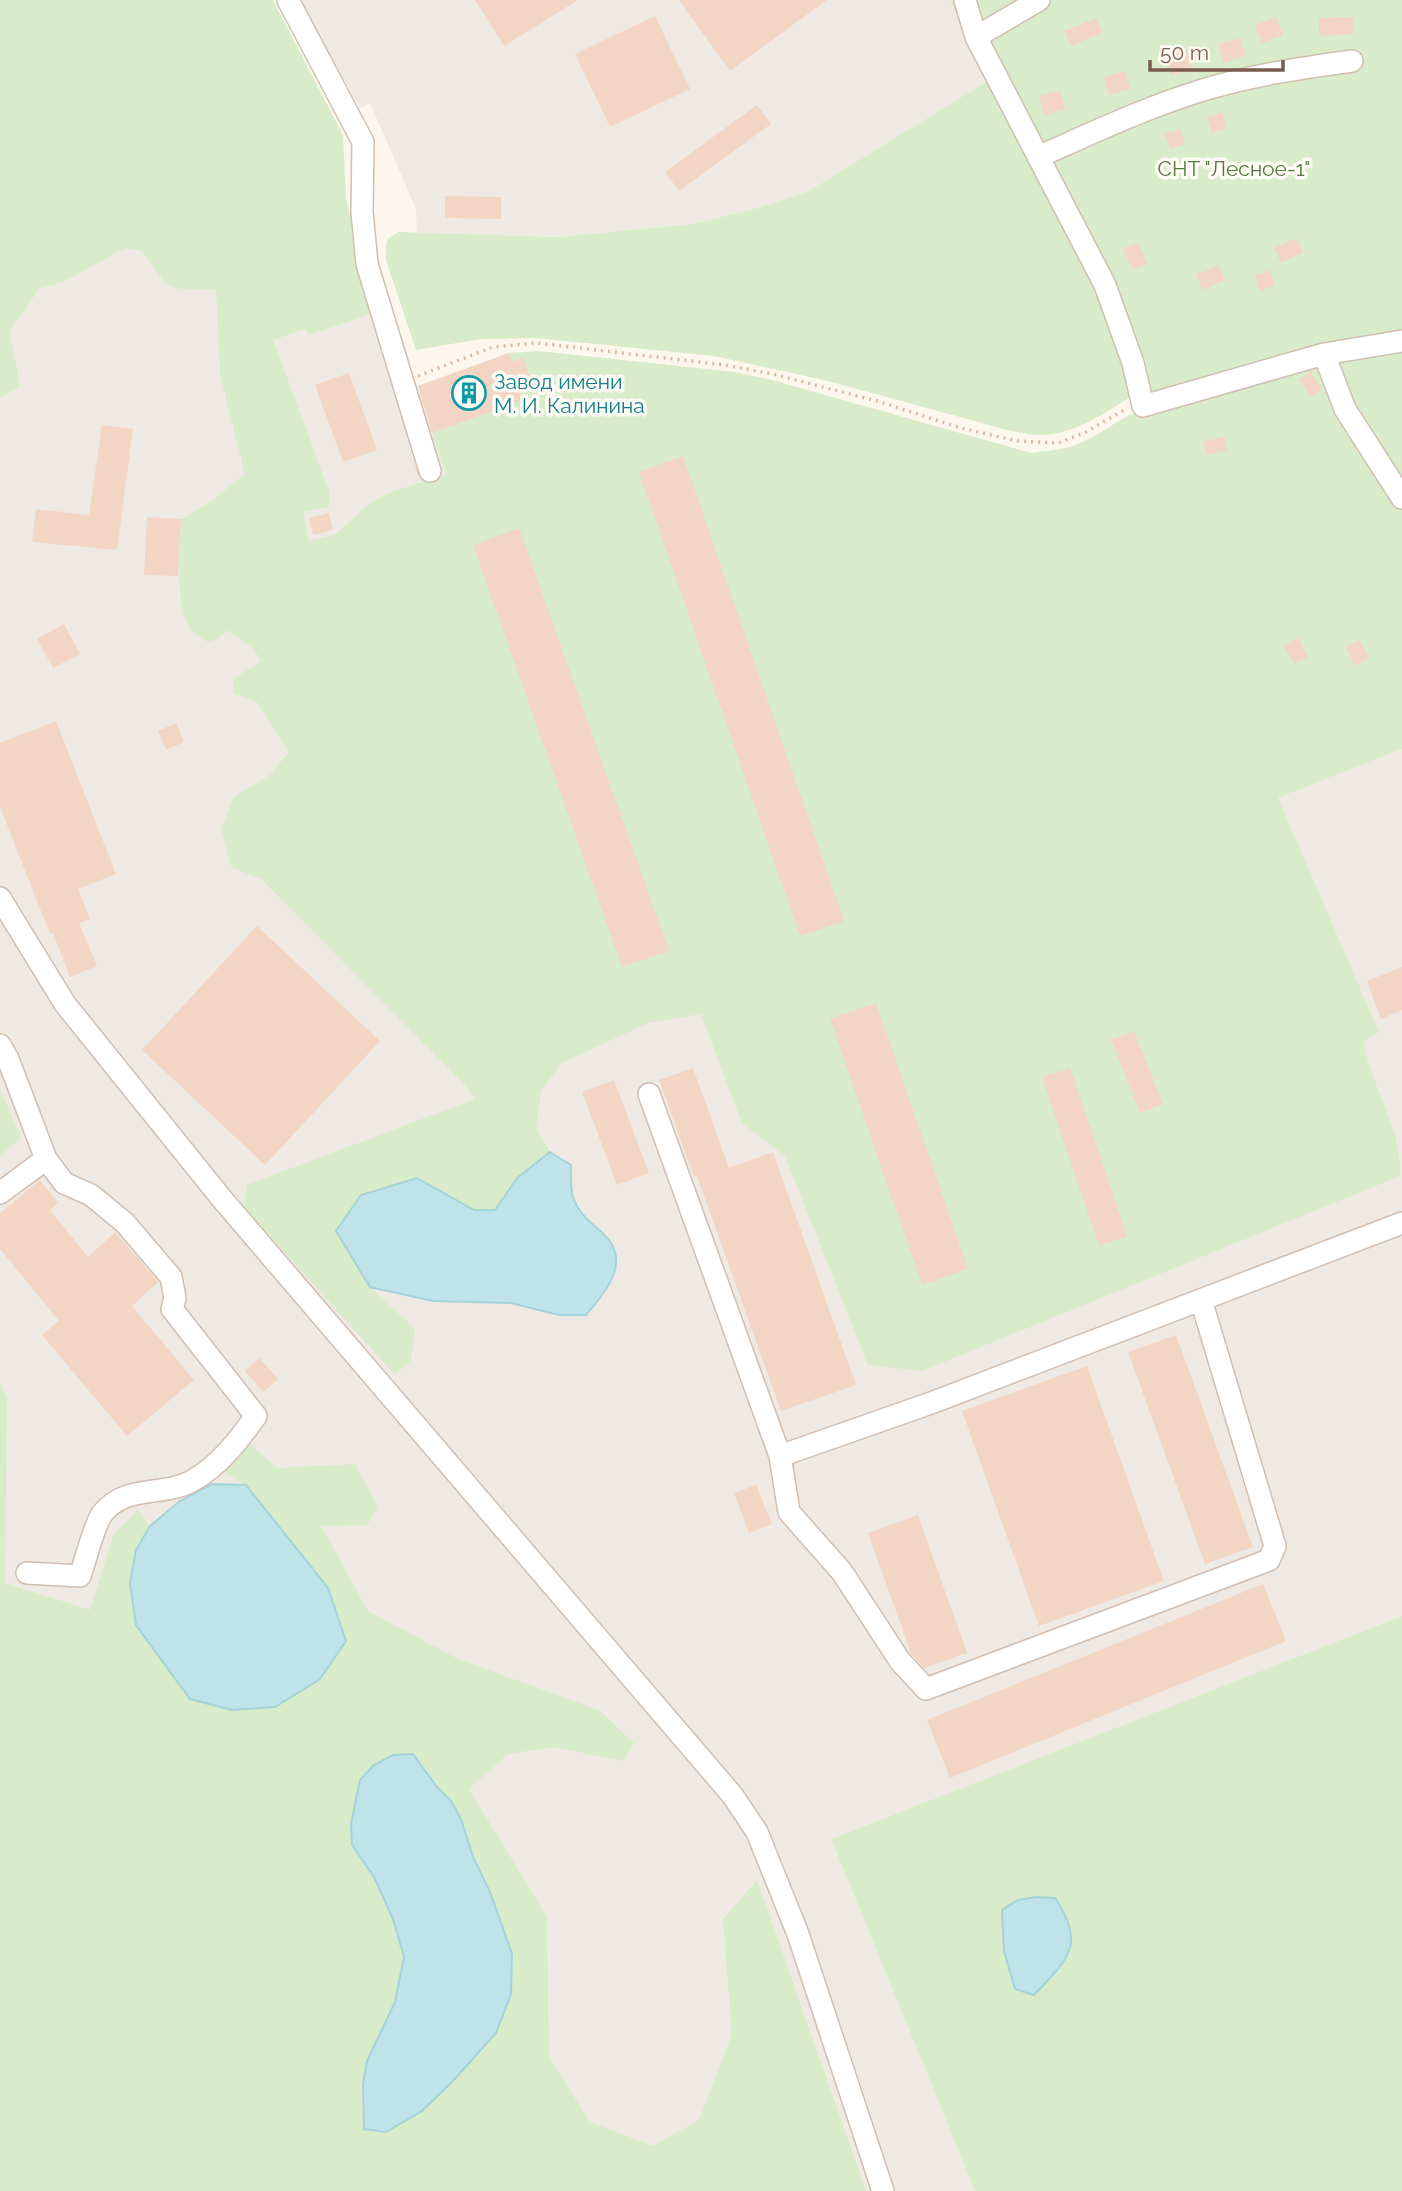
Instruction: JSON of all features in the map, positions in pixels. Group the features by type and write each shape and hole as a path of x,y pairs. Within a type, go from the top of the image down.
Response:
{"street":[{"path":"288,0 363,142 362,212 367,264 430,471"},
{"path":"965,0 976,37 1105,285 1133,363 1143,406 1324,354 1402,341"},
{"path":"976,37 1039,0"},
{"path":"1038,157 1119,121 1203,90 1284,70 1352,61"},
{"path":"1324,354 1345,409 1402,498"},
{"path":"0,898 65,1004 222,1199 733,1796 757,1832 788,1908 883,2191"},
{"path":"0,1045 8,1059 46,1159 64,1183 91,1195 125,1223 171,1277 175,1298 172,1309 256,1416 228,1453 190,1482 152,1492 125,1495 101,1515 80,1576 27,1573"},
{"path":"649,1094 780,1456 789,1511 842,1572 900,1661 926,1689 1269,1560 1275,1546 1201,1300"},
{"path":"0,1192 46,1159"},
{"path":"780,1456 931,1403 1402,1223"}],"path":[{"path":"402,380 425,374 493,347 537,343 725,365 773,374 877,401 961,428 1018,441 1059,443 1086,432 1121,411 1143,406"}],"shaded area":[{"path":"299,0 950,0 986,82 807,192 757,208 693,224 558,237 417,233 416,209 370,103 360,108"},
{"path":"0,4 308,334 371,314 394,394 417,394 415,387 509,353 538,351 733,372 768,379 1143,485 1278,798 1402,749 1402,1616 831,1839 975,2191 0,2191"}],"green space":[{"name":"СНТ \"Лесное-1\"","path":"0,0 273,0 343,135 346,198 370,295 371,314 309,335 305,329 273,340 329,491 329,507 303,512 309,541 336,534 366,506 390,492 446,475 432,433 523,400 520,391 533,387 523,359 512,362 509,353 538,351 733,372 768,379 1031,453 1084,442 1140,411 1137,393 1079,426 1053,434 1036,435 1011,431 828,381 714,356 536,338 481,339 416,350 386,260 388,238 399,232 558,237 693,224 807,192 986,82 950,0 1402,0 1402,749 1278,798 1379,1032 1363,1042 1392,1125 1400,1176 922,1371 868,1365 785,1156 742,1123 701,1014 648,1023 562,1063 541,1091 536,1128 550,1152 517,1178 495,1210 474,1210 417,1179 370,1287 415,1329 411,1360 395,1375 244,1207 247,1185 475,1099 465,1085 261,879 232,868 221,830 234,797 270,775 289,752 257,702 233,693 233,679 261,661 254,649 227,630 219,639 208,642 197,636 187,623 180,595 181,519 209,503 245,474 220,374 216,289 171,286 142,251 125,248 63,282 40,288 10,330 19,387 0,398"},
{"path":"0,1089 21,1138 0,1156"},
{"path":"0,1382 7,1397 5,1583 90,1610 114,1534 138,1509 150,1526 136,1550 189,1699 232,1710 275,1707 320,1679 246,1486 221,1470 250,1444 277,1468 355,1464 378,1507 367,1525 321,1526 368,1611 456,1658 599,1710 634,1743 623,1761 553,1747 508,1754 469,1789 547,1917 549,2057 590,2122 653,2146 699,2120 732,2035 723,1919 757,1880 866,2191 0,2191","holes":["437,1787 451,1801 461,1819 473,1857 490,1892 511,1994 496,2033 422,2111 367,2061 395,2002 404,1957 393,1919 374,1877 352,1845"]},
{"path":"1402,1616 1402,2191 975,2191 831,1839"}],"water":[{"path":"550,1152 571,1165 571,1190 577,1205 586,1218 607,1237 615,1253 616,1263 610,1282 586,1315 559,1315 511,1303 433,1301 370,1287 336,1231 361,1195 417,1178 474,1210 495,1210 517,1178"},
{"path":"212,1484 246,1485 328,1588 346,1641 320,1679 275,1707 232,1710 190,1699 136,1625 130,1583 136,1550 150,1526 180,1501"},
{"path":"413,1754 451,1801 461,1819 473,1857 490,1892 512,1954 511,1994 496,2033 453,2081 422,2111 386,2132 364,2129 363,2084 367,2061 395,2002 404,1957 393,1919 374,1877 352,1845 351,1824 360,1780 374,1765 393,1755"},
{"path":"1055,1898 1065,1914 1071,1940 1064,1961 1034,1995 1015,1989 1004,1951 1002,1910 1018,1900"}],"building":[{"path":"475,0 578,0 504,46"},
{"path":"679,0 827,0 730,71"},
{"path":"655,16 690,89 610,127 575,54"},
{"path":"1276,17 1283,35 1262,43 1255,25"},
{"path":"1353,17 1354,34 1319,36 1319,18"},
{"path":"1096,18 1102,33 1071,46 1064,31"},
{"path":"1240,38 1245,56 1224,63 1218,44"},
{"path":"1187,50 1192,69 1171,75 1166,56"},
{"path":"1125,71 1130,89 1109,95 1104,77"},
{"path":"1060,90 1065,109 1044,115 1039,96"},
{"path":"757,105 771,124 679,191 665,172"},
{"path":"1222,112 1227,128 1212,133 1207,117"},
{"path":"1180,129 1185,144 1170,149 1165,134"},
{"path":"445,196 501,197 501,219 445,218"},
{"path":"1297,238 1303,253 1281,263 1274,248"},
{"path":"1138,242 1147,264 1133,270 1123,249"},
{"path":"1219,265 1225,280 1203,290 1196,275"},
{"path":"1270,270 1275,285 1260,291 1255,275"},
{"name":"Завод имени М. И. Калинина","path":"509,353 512,362 523,358 533,387 520,391 523,400 432,433 418,386"},
{"path":"1310,372 1322,389 1311,397 1299,380"},
{"path":"349,373 377,450 343,462 315,385"},
{"path":"102,425 133,429 117,550 32,542 36,509 89,515"},
{"path":"1224,436 1227,450 1207,455 1203,442"},
{"path":"683,456 844,921 800,936 639,472"},
{"path":"329,513 333,530 313,535 309,518"},
{"path":"147,517 181,519 178,576 144,575"},
{"path":"519,528 669,951 622,967 473,545"},
{"path":"64,624 80,654 53,668 37,639"},
{"path":"1298,638 1308,657 1294,664 1284,646"},
{"path":"1360,640 1369,658 1355,666 1346,647"},
{"path":"56,721 116,874 78,889 90,919 79,923 97,966 70,977 53,933 50,934 0,807 0,743"},
{"path":"176,723 184,742 166,750 158,731"},
{"path":"257,926 380,1041 265,1165 142,1050"},
{"path":"1402,967 1402,1010 1381,1019 1367,981"},
{"path":"876,1003 968,1269 922,1285 830,1019"},
{"path":"1134,1031 1163,1104 1140,1113 1111,1040"},
{"path":"693,1068 729,1168 773,1152 856,1385 781,1411 697,1176 694,1177 659,1080"},
{"path":"1070,1068 1127,1236 1099,1246 1042,1077"},
{"path":"614,1080 649,1173 617,1185 582,1092"},
{"path":"40,1180 58,1203 50,1210 88,1257 115,1232 158,1282 132,1306 194,1380 127,1436 42,1335 59,1321 0,1249 0,1213"},
{"path":"1176,1335 1253,1547 1205,1564 1128,1352"},
{"path":"259,1358 278,1379 263,1392 245,1371"},
{"path":"1087,1366 1164,1581 1039,1626 962,1411"},
{"path":"756,1485 772,1524 749,1533 734,1493"},
{"path":"918,1515 967,1653 924,1668 911,1653 868,1533"},
{"path":"1263,1584 1286,1641 950,1778 927,1720"}],"place":[{"name":"Завод имени М. И. Калинина","path":"469,393"}]}
